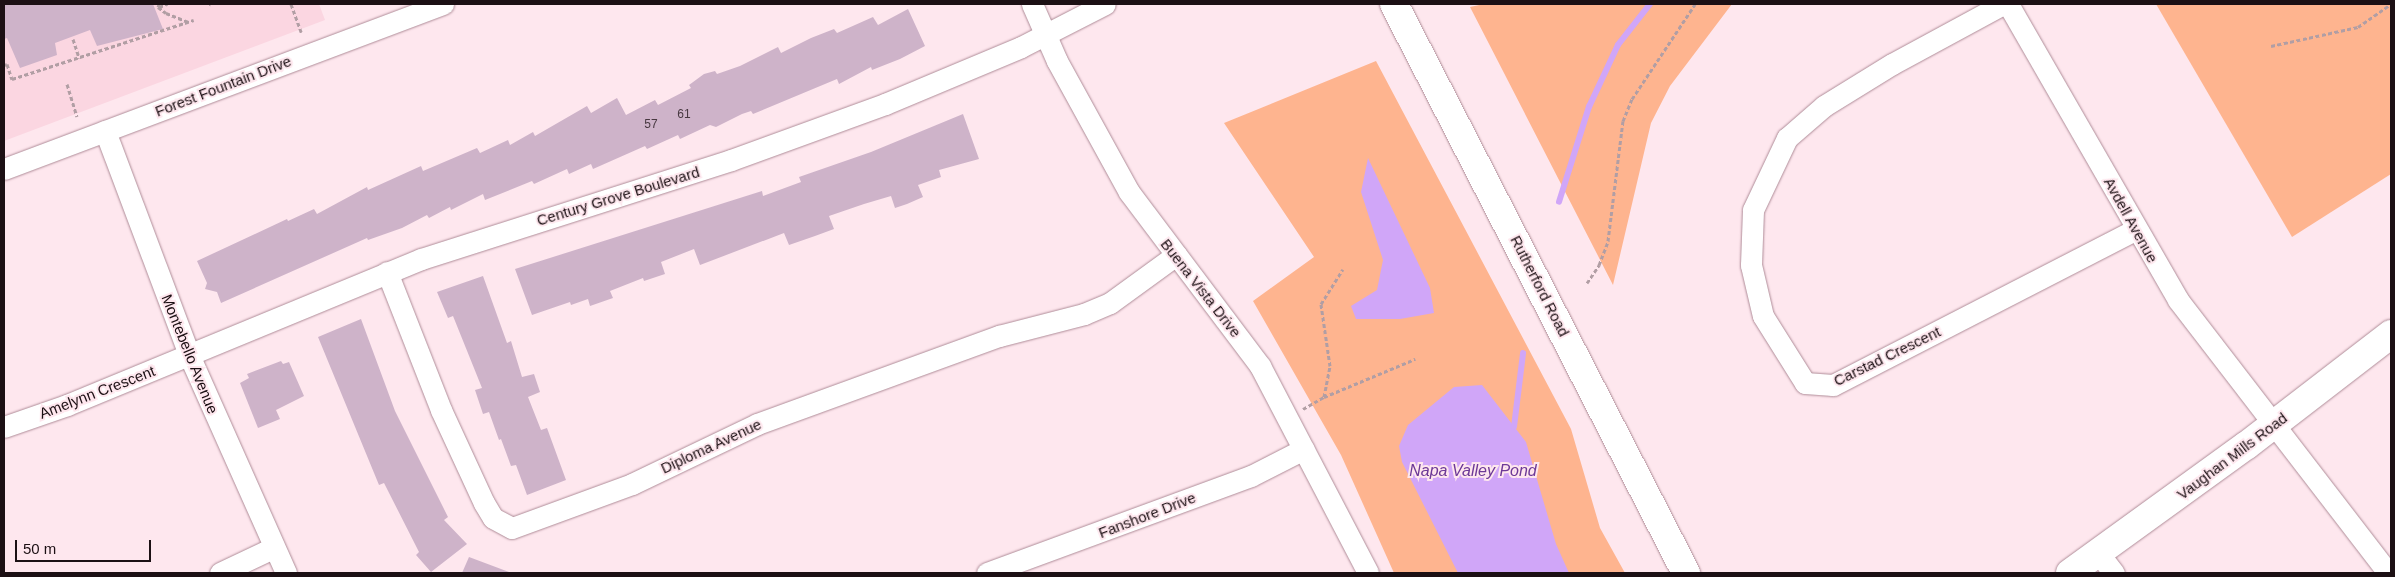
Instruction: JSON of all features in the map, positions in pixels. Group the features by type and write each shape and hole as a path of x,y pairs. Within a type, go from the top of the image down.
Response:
{"main road":[{"name":"Rutherford Road","path":"1394,4 1692,571"},
{"name":"Vaughan Mills Road","path":"2070,573 2106,563 2273,425 2391,334"}],"street":[{"name":"Forest Fountain Drive","path":"4,169 442,4"},
{"name":"Buena Vista Drive","path":"1032,4 1046,35 1129,192 1260,366 1368,573"},
{"name":"Century Grove Boulevard","path":"189,355 387,272 731,160 885,104 1046,35 1106,4"},
{"name":"Carstad Crescent","path":"2003,4 1892,64 1831,102 1786,138 1753,210 1751,264 1763,316 1805,383 1833,385 2136,229"},
{"name":"Avdell Avenue","path":"2008,4 2178,300 2388,573"},
{"name":"Montebello Avenue","path":"105,131 189,355 273,548 286,573"},
{"name":"Diploma Avenue","path":"387,272 441,410 484,503 493,518 512,528 632,484 756,424 999,336 1084,314 1117,298 1176,255"},
{"name":"Amelynn Crescent","path":"4,427 67,405 189,355"},
{"name":"Fanshore Drive","path":"987,573 1251,476 1304,448"},
{"path":"220,573 273,548"}],"path":[{"path":"159,6 167,4"},
{"path":"290,4 301,32"},
{"path":"1588,283 1599,265 1608,241 1623,121 1632,99 1695,4"},
{"path":"2271,46 2358,27 2391,4"},
{"path":"159,6 189,22"},
{"path":"4,65 6,64 12,79 194,20"},
{"path":"73,39 79,58"},
{"path":"67,84 77,116"},
{"path":"1324,398 1330,366 1321,304 1342,269"},
{"path":"1300,411 1324,398 1415,359"}],"shaded area":[{"path":"4,4 319,4 325,20 4,141"},
{"path":"1484,4 1732,4 1670,86 1651,123 1613,285 1470,7"},
{"path":"2156,4 2391,4 2391,174 2292,237"},
{"path":"1376,61 1571,429 1600,528 1625,573 1394,573 1341,455 1253,301 1314,257 1224,123"}],"water":[{"path":"1368,158 1430,288 1434,313 1400,319 1356,319 1351,306 1377,290 1383,260 1361,192"},
{"name":"Napa Valley Pond","path":"1482,385 1526,442 1556,544 1569,573 1458,573 1402,462 1399,446 1408,425 1454,387"}],"building":[{"path":"4,4 153,4 163,29 97,46 90,30 55,43 57,55 20,68 7,38 4,39"},
{"path":"908,9 925,46 900,59 872,70 871,67 839,84 837,79 753,114 751,111 742,114 716,127 710,125 680,139 678,135 647,149 645,146 593,169 591,164 569,174 567,169 534,184 532,181 485,200 483,194 451,210 450,207 429,218 427,215 402,228 368,240 367,238 221,303 217,292 205,289 207,283 197,261 287,219 288,221 314,209 317,214 367,187 368,190 421,166 423,171 477,148 480,153 508,140 510,145 533,132 535,136 587,106 591,113 617,98 626,115 655,100 658,105 691,88 689,85 704,74 715,71 717,74 740,66 778,47 781,53 834,29 837,33 873,17 878,25"},
{"path":"963,114 979,159 939,170 941,177 918,185 923,197 895,208 891,196 829,216 834,229 789,245 784,233 700,265 694,249 661,262 665,274 644,281 643,278 610,291 613,298 590,306 588,299 571,305 570,302 532,315 515,269 762,191 763,196 801,182 799,177 871,152"},
{"path":"483,276 507,343 511,341 522,377 534,374 540,392 528,397 541,430 547,428 566,480 527,495 516,465 511,466 501,439 499,440 489,412 483,414 475,390 482,388 453,316 448,318 437,292"},
{"path":"361,319 395,411 448,517 444,520 467,544 431,572 416,555 419,552 384,483 379,485 318,337"},
{"path":"281,361 283,364 289,362 304,396 276,410 280,419 258,428 240,383 249,378 247,374"},
{"path":"469,557 509,572 462,573"}],"waterway":[{"path":"1559,202 1589,107 1618,45 1650,4"},
{"path":"1514,427 1523,354"}]}
